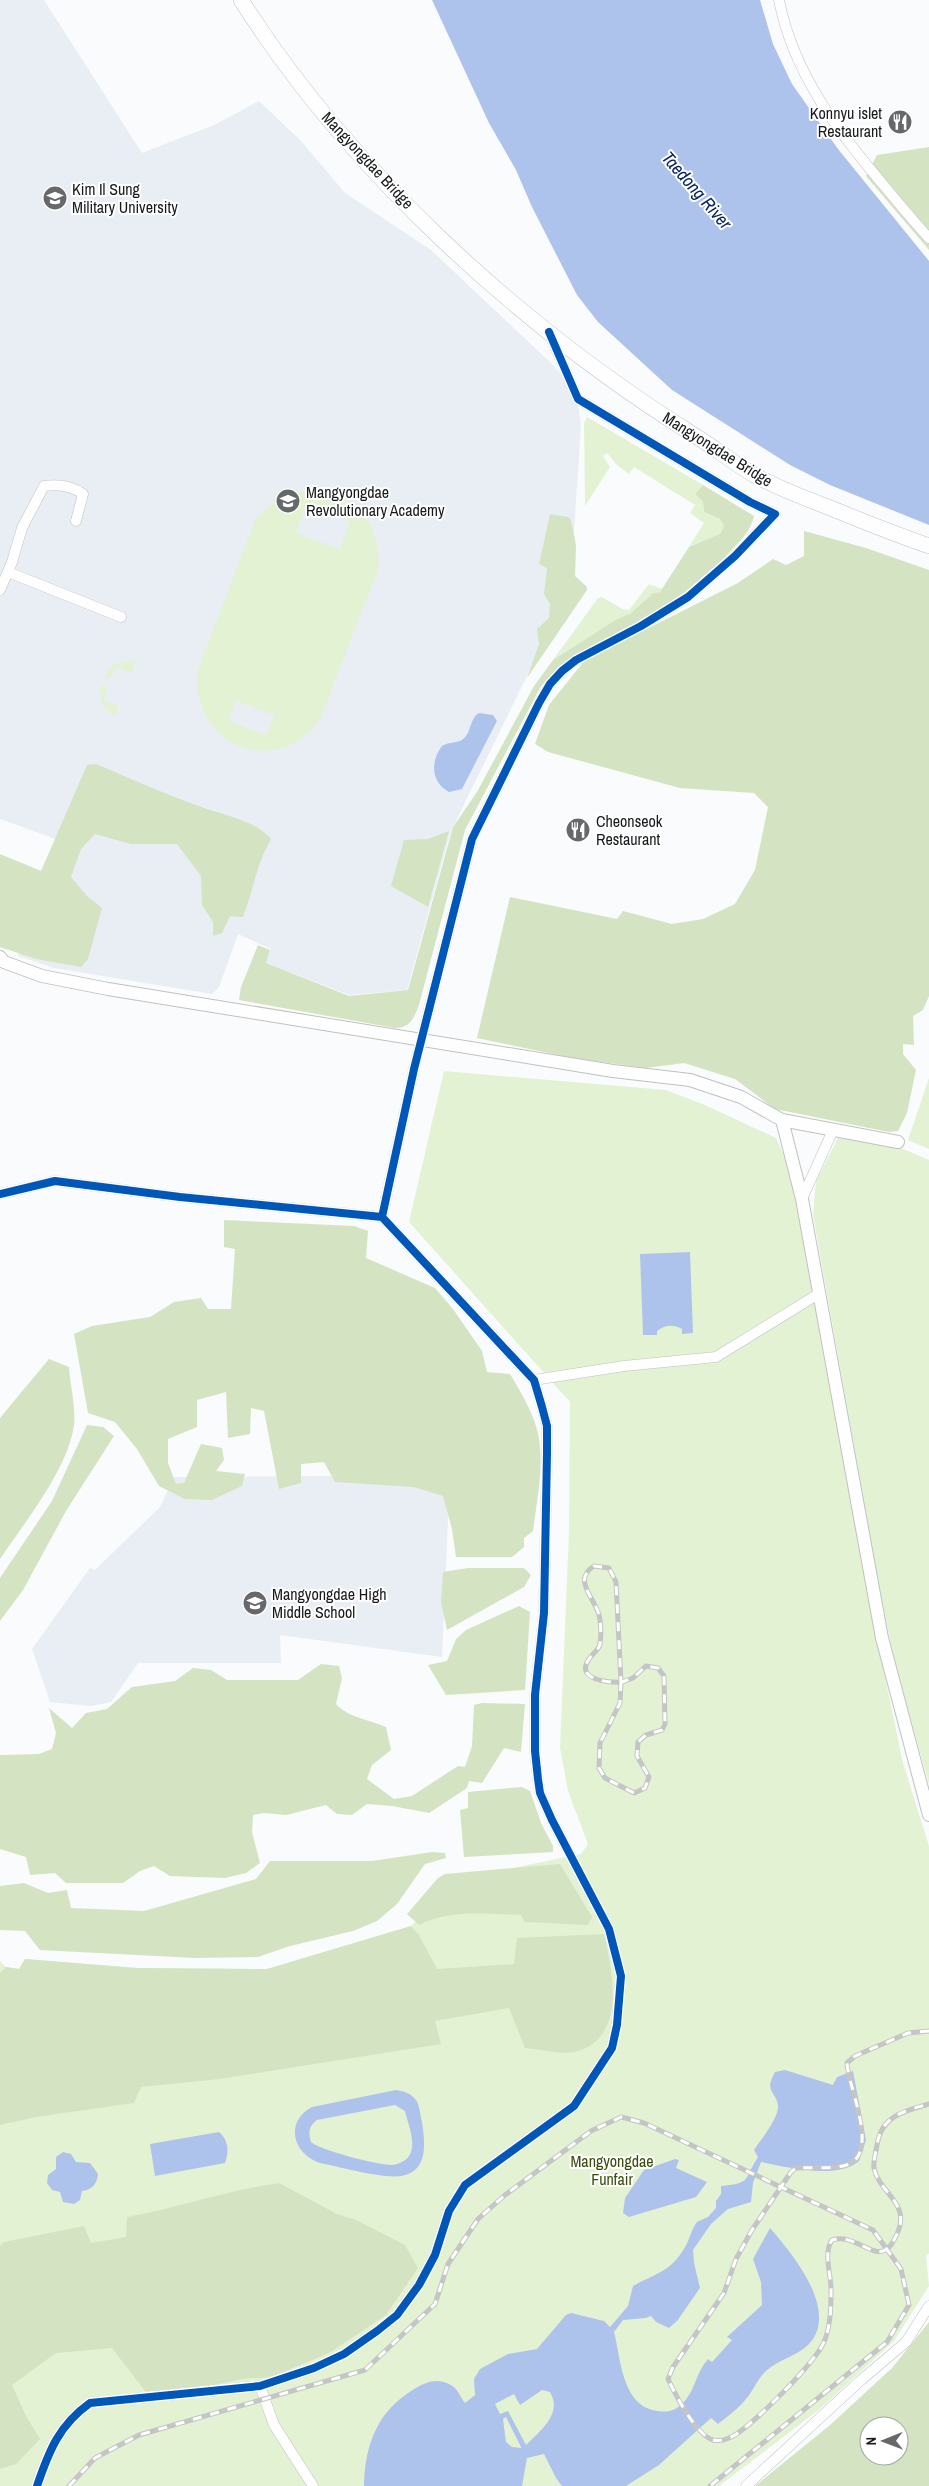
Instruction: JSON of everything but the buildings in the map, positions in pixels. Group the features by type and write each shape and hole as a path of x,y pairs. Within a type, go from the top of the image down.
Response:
{"highway":[{"name":"Mangyongdae Bridge","path":"241,0 291,73 344,138 446,241 549,332 654,410 754,475 789,492 929,546"}],"main road":[{"path":"0,957 4,962 42,976 108,989 613,1070 690,1080 741,1097 782,1120 882,1137 898,1142"},
{"path":"782,1120 802,1199 882,1638 929,1815"}],"street":[{"path":"779,0 782,17 796,55 825,110 866,165 929,238"},
{"path":"382,1217 414,1069 423,1040 472,838 550,684 576,660 641,626 688,597 735,556 775,514 750,502 578,399 549,332"},
{"path":"0,590 8,572 22,528 44,486 54,485 75,488 84,494 76,521"},
{"path":"8,572 121,617"},
{"path":"802,1199 833,1130"},
{"path":"0,1194 61,1181 180,1197 382,1217 534,1380 547,1426 544,1613 535,1695 535,1751 540,1793 609,1929 621,1976 621,1999 612,2048 574,2106 465,2185 449,2211 435,2255 419,2285 397,2315 344,2354 314,2368 260,2386 90,2403 74,2415 60,2431 37,2486"},
{"path":"534,1380 624,1366 716,1357 820,1293"},
{"path":"746,2486 860,2380 906,2342 929,2306"},
{"path":"260,2386 274,2425 313,2486"}],"shaded area":[{"name":"Mangyongdae Revolutionary Academy","path":"0,0 44,0 142,153 214,125 259,101 301,141 345,193 431,250 552,364 576,392 581,424 571,578 552,625 451,831 407,990 349,995 266,963 271,949 238,934 219,987 212,994 54,968 18,956 64,842 0,819"},
{"name":"Mangyongdae High Middle School","path":"450,1475 442,1657 280,1635 281,1663 138,1663 111,1702 91,1706 50,1702 32,1649 90,1568 95,1570 160,1507 174,1477"}],"green space":[{"path":"929,147 929,250 866,176 877,155"},
{"path":"587,417 703,485 695,494 703,502 704,512 720,519 724,526 720,534 689,547 704,523 690,513 695,505 634,467 629,474 617,465 607,453 603,456 610,467 585,506 584,423"},
{"path":"703,485 754,516 750,527 729,553 694,585 636,623 574,656 559,666 541,686 465,830 419,1005 411,1021 400,1028 395,1028 239,1000 241,987 258,945 270,950 266,963 349,996 408,990 453,827 477,792 534,686 553,660 614,621 631,613 653,593 660,592 689,547 720,534 724,526 720,519 704,512 703,502 695,494"},
{"path":"310,490 326,492 341,497 363,514 376,539 378,570 320,720 301,738 281,748 260,751 239,746 222,736 208,719 199,698 197,672 254,522 272,504 286,496","holes":["306,505 350,521 340,549 296,533","236,701 274,715 266,735 229,721"]},
{"path":"550,514 568,517 571,520 576,545 575,576 587,587 587,590 527,678 539,644 537,629 549,618 550,604 544,594 547,568 539,564"},
{"path":"804,531 866,548 929,570 929,996 923,1010 913,1016 914,1045 903,1044 903,1054 916,1070 907,1113 898,1131 889,1132 775,1109 735,1079 684,1063 646,1068 573,1058 477,1038 510,897 617,919 623,911 672,924 703,919 735,904 755,870 768,807 754,793 680,788 548,752 535,744 549,705 585,660 738,583 773,559 786,565 804,556"},
{"path":"649,584 662,589 660,592 647,598 629,614 553,660 598,598 602,597 622,609 629,610"},
{"path":"136,660 132,673 116,667 112,677 105,678 105,675 112,666"},
{"path":"105,686 107,691 103,700 119,706 114,717 102,704 100,688"},
{"path":"96,764 206,809 246,822 264,832 271,839 259,867 243,917 230,916 222,933 213,936 213,922 202,905 201,876 177,844 131,844 95,834 81,849 71,877 88,897 102,908 88,959 81,967 36,959 0,947 0,854 41,871 87,765"},
{"path":"449,831 428,907 391,886 404,840 428,839"},
{"name":"Mangyongdae Funfair","path":"444,1071 666,1090 705,1105 776,1138 792,1173 876,1634 903,1763 929,1846 929,2253 926,2256 929,2286 894,2341 820,2409 719,2486 0,2486 0,1961 6,1967 19,1969 25,1959 137,1968 268,1969 411,1926 455,1880 581,1854 588,1844 568,1791 560,1748 569,1532 570,1402 409,1222"},
{"path":"929,1078 929,1149 908,1140"},
{"path":"839,1136 894,1145 929,1160 929,1784 895,1662 881,1597 813,1215 816,1181"},
{"path":"224,1220 354,1226 368,1231 366,1258 435,1288 453,1309 482,1351 487,1372 510,1374 528,1406 536,1426 540,1451 540,1478 533,1531 524,1538 524,1547 512,1557 456,1557 452,1529 443,1496 414,1487 335,1482 324,1462 301,1464 301,1483 279,1489 264,1411 251,1408 250,1434 228,1438 226,1392 197,1400 197,1427 168,1439 168,1463 176,1484 184,1483 201,1444 222,1448 224,1460 216,1471 245,1474 242,1486 212,1500 185,1499 159,1486 137,1449 115,1422 88,1413 74,1334 92,1326 150,1317 174,1302 201,1298 208,1309 231,1309 235,1249 224,1247"},
{"path":"49,1359 69,1367 74,1403 74,1425 70,1442 55,1477 0,1559 0,1418"},
{"path":"87,1425 103,1427 114,1436 66,1511 23,1590 0,1621 0,1578 52,1501"},
{"path":"468,1568 524,1568 531,1575 524,1587 447,1630 441,1602 443,1572"},
{"path":"519,1606 530,1612 525,1690 446,1695 428,1665 447,1661 456,1639 466,1630"},
{"path":"321,1664 339,1666 342,1678 336,1704 352,1715 386,1727 391,1750 372,1765 367,1779 394,1799 412,1796 458,1766 465,1767 472,1746 474,1705 482,1703 525,1704 521,1752 504,1748 482,1783 469,1781 467,1788 429,1813 392,1806 367,1804 352,1815 337,1814 326,1805 286,1815 264,1813 253,1815 252,1832 260,1863 246,1873 225,1878 170,1876 154,1866 140,1871 123,1883 66,1883 55,1873 30,1875 26,1857 0,1849 0,1755 39,1754 52,1749 56,1733 49,1708 72,1728 86,1713 107,1709 132,1687 175,1681 193,1668 211,1670 227,1680 298,1680"},
{"path":"522,1787 530,1791 541,1823 553,1846 553,1852 464,1857 460,1810 468,1808 468,1792"},
{"path":"432,1852 445,1853 446,1858 425,1864 397,1904 377,1921 353,1931 290,1946 258,1957 195,1958 40,1950 25,1931 0,1930 0,1886 24,1883 48,1893 67,1890 71,1908 144,1911 256,1879 270,1861 372,1861"},
{"path":"560,1864 592,1917 588,1925 525,1922 521,1915 468,1914 443,1917 419,1925 407,1914 438,1878 445,1874"},
{"path":"411,1926 419,1935 437,1969 514,1964 517,1938 604,1934 611,1967 612,2002 609,2019 603,2033 592,2045 570,2053 525,2048 509,2008 435,2021 441,2044 219,2079 141,2087 134,2103 36,2117 0,2125 0,1973 6,1967 19,1969 25,1959 137,1968 267,1969"},
{"path":"279,2183 337,2214 356,2220 405,2245 418,2268 386,2315 331,2352 272,2377 242,2379 186,2391 145,2391 112,2348 56,2353 12,2385 26,2416 40,2439 16,2464 0,2469 0,2246 4,2242 84,2226 91,2243 126,2237 127,2217"},
{"path":"929,2322 929,2486 755,2486 829,2426 892,2368"}],"water":[{"name":"Taedong River","path":"432,0 760,0 773,44 792,84 838,149 929,261 929,525 830,485 790,465 672,390 598,322 577,295 532,207 516,170 489,123"},
{"path":"479,713 493,715 497,721 462,789 449,792 439,783 434,771 438,752 442,746 462,740"},
{"path":"690,1252 693,1333 682,1334 682,1329 669,1326 657,1331 657,1335 643,1335 640,1254"},
{"path":"785,2070 833,2085 837,2077 853,2071 866,2140 859,2161 850,2167 825,2171 797,2169 761,2162 753,2183 751,2202 728,2209 711,2224 693,2250 700,2288 677,2321 669,2328 656,2322 651,2316 623,2320 614,2332 625,2380 637,2401 646,2408 662,2412 678,2407 687,2398 708,2359 712,2362 732,2340 727,2337 762,2305 761,2282 753,2259 770,2228 800,2267 810,2284 816,2300 819,2316 817,2332 808,2345 799,2352 776,2363 766,2371 743,2403 718,2424 711,2418 659,2465 626,2486 562,2486 544,2454 527,2458 522,2486 364,2486 367,2456 376,2429 392,2407 416,2388 433,2381 446,2383 456,2389 465,2403 475,2395 474,2379 480,2369 508,2354 537,2349 566,2315 571,2313 604,2321 610,2327 628,2306 633,2286 662,2271 680,2255 697,2222 708,2217 716,2208 716,2201 721,2194 721,2186 742,2182 746,2179 758,2157 754,2150 769,2128 778,2110 777,2100 770,2087 775,2072","holes":["542,2390 550,2392 554,2408 552,2415 543,2428 526,2445 508,2411 500,2414 495,2404 514,2394 520,2405","506,2417 521,2447 521,2448 512,2447 506,2442 503,2419"]},
{"path":"396,2090 409,2094 417,2102 422,2122 424,2147 421,2162 410,2173 393,2176 350,2170 311,2159 303,2153 298,2145 295,2129 303,2113 312,2107","holes":["395,2105 405,2111 412,2146 408,2158 397,2164 386,2165 351,2157 311,2142 310,2130 317,2120"]},
{"path":"219,2132 225,2139 227,2146 225,2163 155,2176 150,2144"},
{"path":"63,2152 71,2154 76,2162 90,2163 98,2174 93,2186 82,2191 80,2200 74,2204 63,2202 60,2192 52,2190 47,2183 48,2175 56,2169 56,2157"},
{"path":"675,2159 679,2160 676,2168 707,2182 696,2197 629,2217 623,2213 625,2198 644,2170"}],"railway":[{"path":"621,1682 616,1582 609,1568 594,1566 587,1572 585,1585 598,1613 601,1638 597,1650 589,1659 586,1672 595,1679 602,1681 609,1682 621,1682 622,1682 633,1678 646,1666 658,1668 664,1676 665,1724 662,1730 646,1735 638,1742 637,1756 649,1777 645,1788 634,1793 605,1778 599,1768 600,1743 620,1703 621,1682"},
{"path":"929,2031 908,2033 855,2056 847,2063 860,2121 861,2150 855,2160 843,2166 796,2168 791,2172 752,2230 736,2259 724,2293 673,2367 668,2379 687,2413 706,2437 719,2440 729,2438 738,2433 759,2416 785,2390 819,2351 826,2336 830,2316 831,2289 828,2251 832,2240 847,2240 880,2252 892,2244 900,2225 900,2215 898,2207 877,2177 874,2168 879,2135 883,2127 895,2116 929,2104"},
{"path":"69,2486 95,2458 139,2435 365,2370 435,2304 448,2264 478,2219 505,2195 591,2131 621,2117 644,2123 873,2230 901,2269 909,2305 887,2342 710,2486"}],"cycle path":[{"path":"382,1217 414,1069 472,839 539,703 550,684 562,671 576,660 641,626 688,597 735,556 775,514 750,502 578,399 549,332"},
{"path":"0,1194 55,1181 180,1197 382,1217 534,1380 547,1426 544,1613 535,1695 535,1751 540,1793 552,1820 609,1929 621,1976 617,2025 612,2048 574,2106 465,2185 449,2211 435,2255 419,2285 397,2315 344,2354 314,2368 260,2386 90,2403 70,2420 56,2440 37,2486"}],"place":[{"name":"Konnyu islet Restaurant","path":"900,122"},
{"name":"Kim Il Sung Military University","path":"55,198"},
{"name":"Mangyongdae Revolutionary Academy","path":"288,501"},
{"name":"Cheonseok Restaurant","path":"578,830"},
{"name":"Mangyongdae High Middle School","path":"255,1603"}]}
